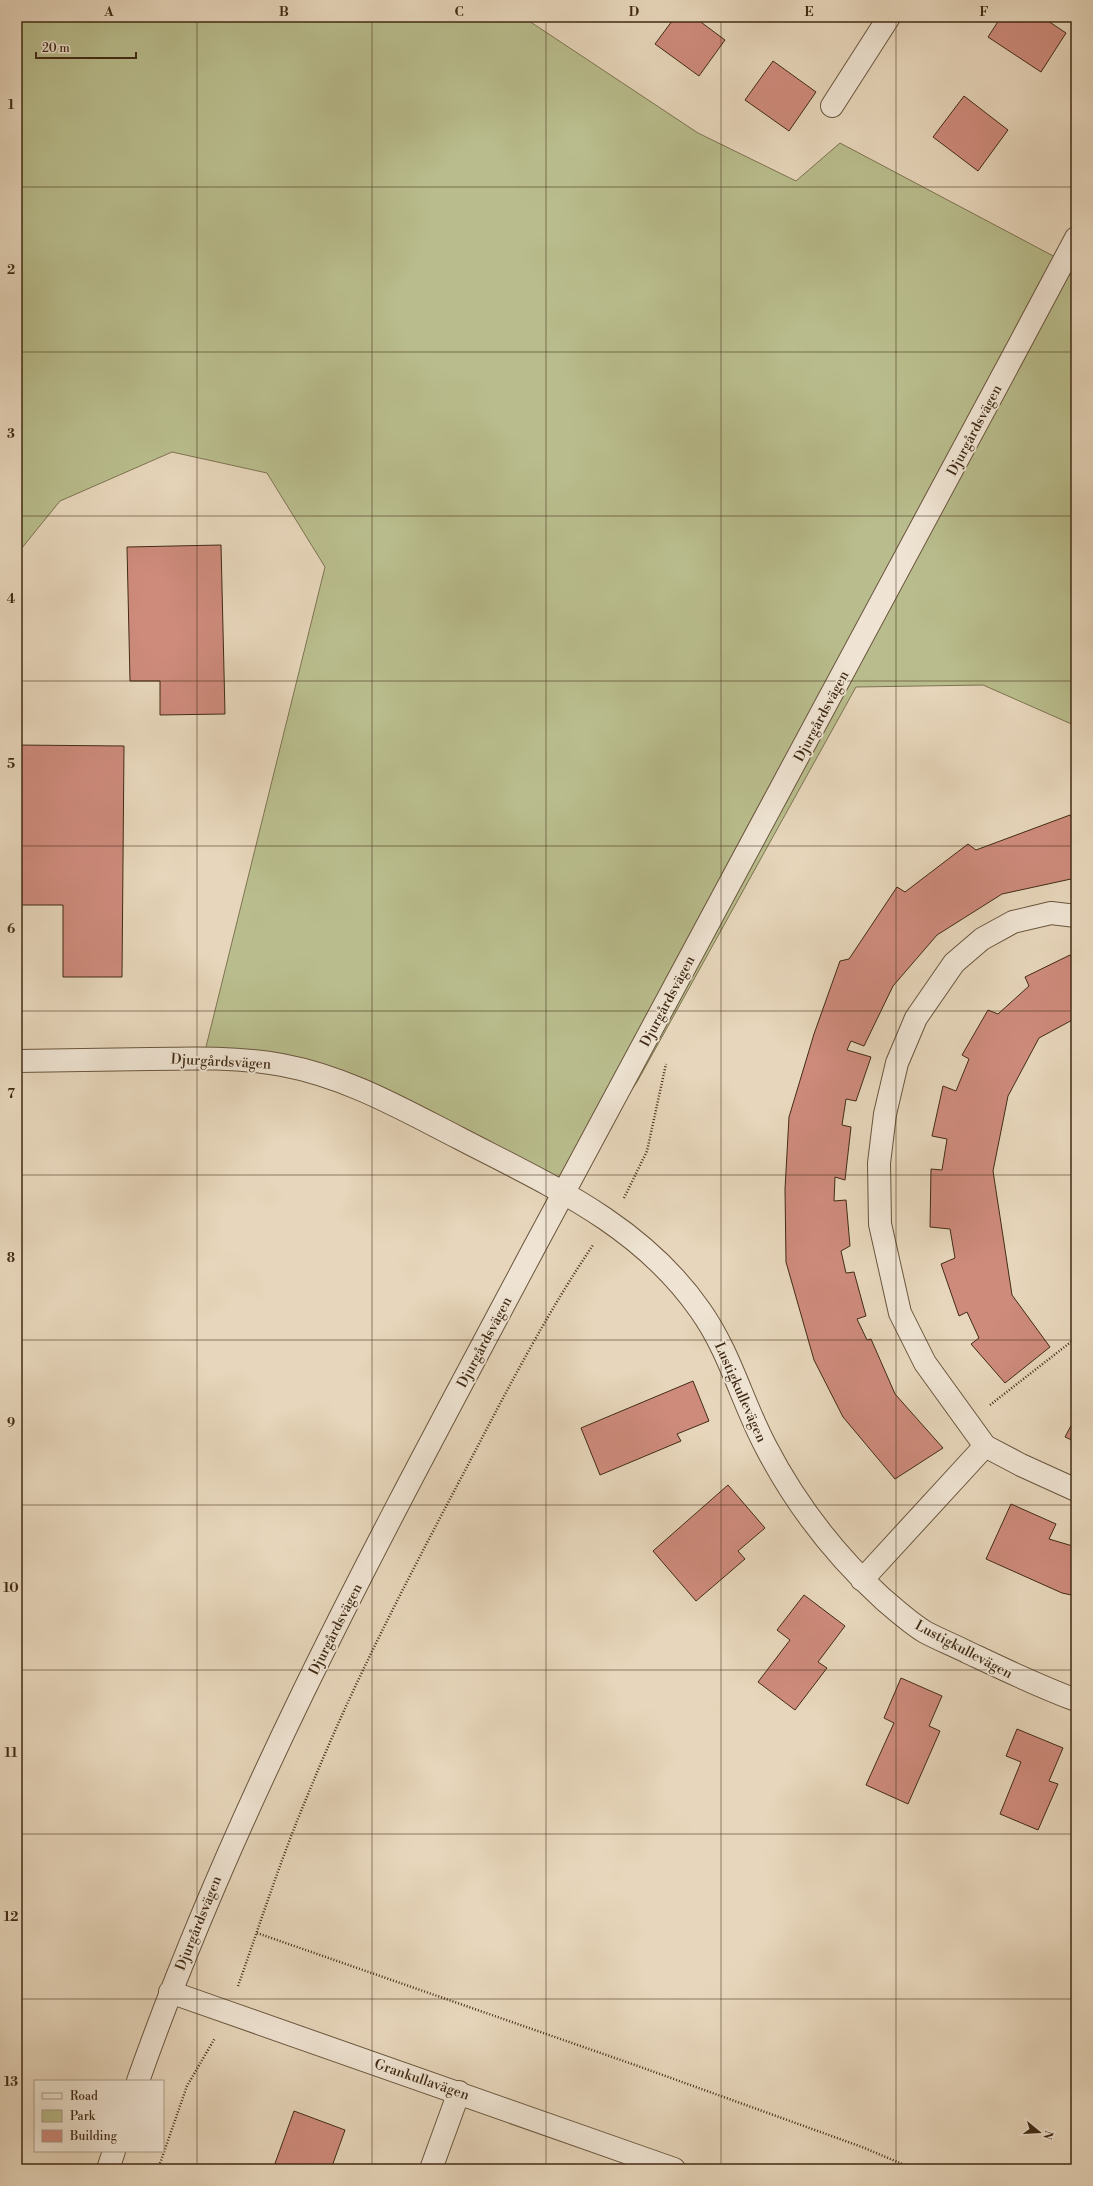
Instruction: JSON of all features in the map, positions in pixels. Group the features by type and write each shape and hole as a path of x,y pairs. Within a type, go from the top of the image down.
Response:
{"street":[{"path":"832,106 889,17"},
{"name":"Djurgårdsvägen","path":"138,2080 170,1992 233,1840 280,1739 428,1448 1076,238"},
{"path":"1076,916 1051,913 1013,922 982,939 954,963 916,1018 897,1063 885,1114 879,1163 880,1224 900,1313 925,1363 985,1446 1020,1465 1076,1490"},
{"name":"Djurgårdsvägen","path":"17,1061 212,1058 282,1065 312,1072 368,1091 564,1193"},
{"name":"Lustigkullevägen","path":"564,1193 634,1238 660,1262 700,1310 728,1358 755,1427 784,1482 820,1534 862,1580 894,1608 924,1631 1032,1684 1076,1700"},
{"path":"862,1580 985,1446"},
{"name":"Grankullavägen","path":"170,1992 459,2092 674,2169"},
{"path":"431,2169 459,2092"},
{"path":"108,2169 114,2152"}],"path":[{"path":"164,2152 187,2086 228,2013 257,1933 273,1883 309,1790 411,1572 548,1319 592,1247 611,1222 635,1179 647,1151 668,1058"},
{"path":"967,1422 1076,1338"},
{"path":"257,1933 642,2067 862,2147 914,2169"},
{"path":"158,2169 164,2152"}],"green space":[{"path":"17,17 523,17 698,133 796,181 840,143 1076,268 1076,726 983,685 856,687 637,1082 561,1192 410,1117 269,1063 203,1059 325,567 267,473 172,452 60,501 17,554"}],"building":[{"path":"675,17 694,17 725,40 699,76 655,44"},
{"path":"1001,17 1042,17 1066,33 1041,72 988,37"},
{"path":"773,61 816,92 789,131 745,100"},
{"path":"964,96 1008,130 978,171 933,137"},
{"path":"221,545 225,714 160,715 160,681 130,681 127,547"},
{"path":"17,745 124,746 122,977 63,977 63,905 17,905"},
{"path":"1070,815 1076,825 1076,880 1071,879 1002,894 937,935 893,986 864,1046 851,1041 847,1050 871,1057 856,1101 846,1099 842,1125 851,1127 845,1180 835,1177 834,1201 846,1200 850,1246 841,1251 846,1273 854,1272 866,1316 857,1319 867,1340 871,1339 895,1394 943,1448 895,1479 843,1417 814,1360 786,1262 785,1189 789,1117 814,1034 840,961 849,959 897,887 905,892 968,844 976,850"},
{"path":"1070,955 1076,963 1076,1018 1039,1038 1008,1096 993,1171 1012,1295 1050,1347 1005,1383 971,1344 979,1338 967,1312 959,1316 941,1264 955,1258 950,1229 930,1227 931,1169 942,1170 947,1139 932,1136 943,1086 956,1091 969,1059 962,1055 988,1010 998,1014 1029,986 1025,977"},
{"path":"693,1381 709,1421 677,1434 681,1441 600,1475 581,1428"},
{"path":"1076,1416 1076,1442 1065,1437"},
{"path":"728,1485 765,1528 738,1551 745,1559 696,1601 653,1551"},
{"path":"1011,1504 1056,1524 1049,1539 1076,1547 1076,1596 1062,1593 986,1559"},
{"path":"804,1595 845,1626 818,1662 827,1668 795,1710 758,1682 790,1640 777,1630"},
{"path":"901,1678 942,1696 929,1726 940,1731 908,1804 866,1785 894,1723 884,1718"},
{"path":"1017,1729 1063,1748 1049,1781 1058,1784 1038,1830 1000,1814 1021,1762 1006,1756"},
{"path":"294,2111 345,2130 331,2169 273,2169"}]}
